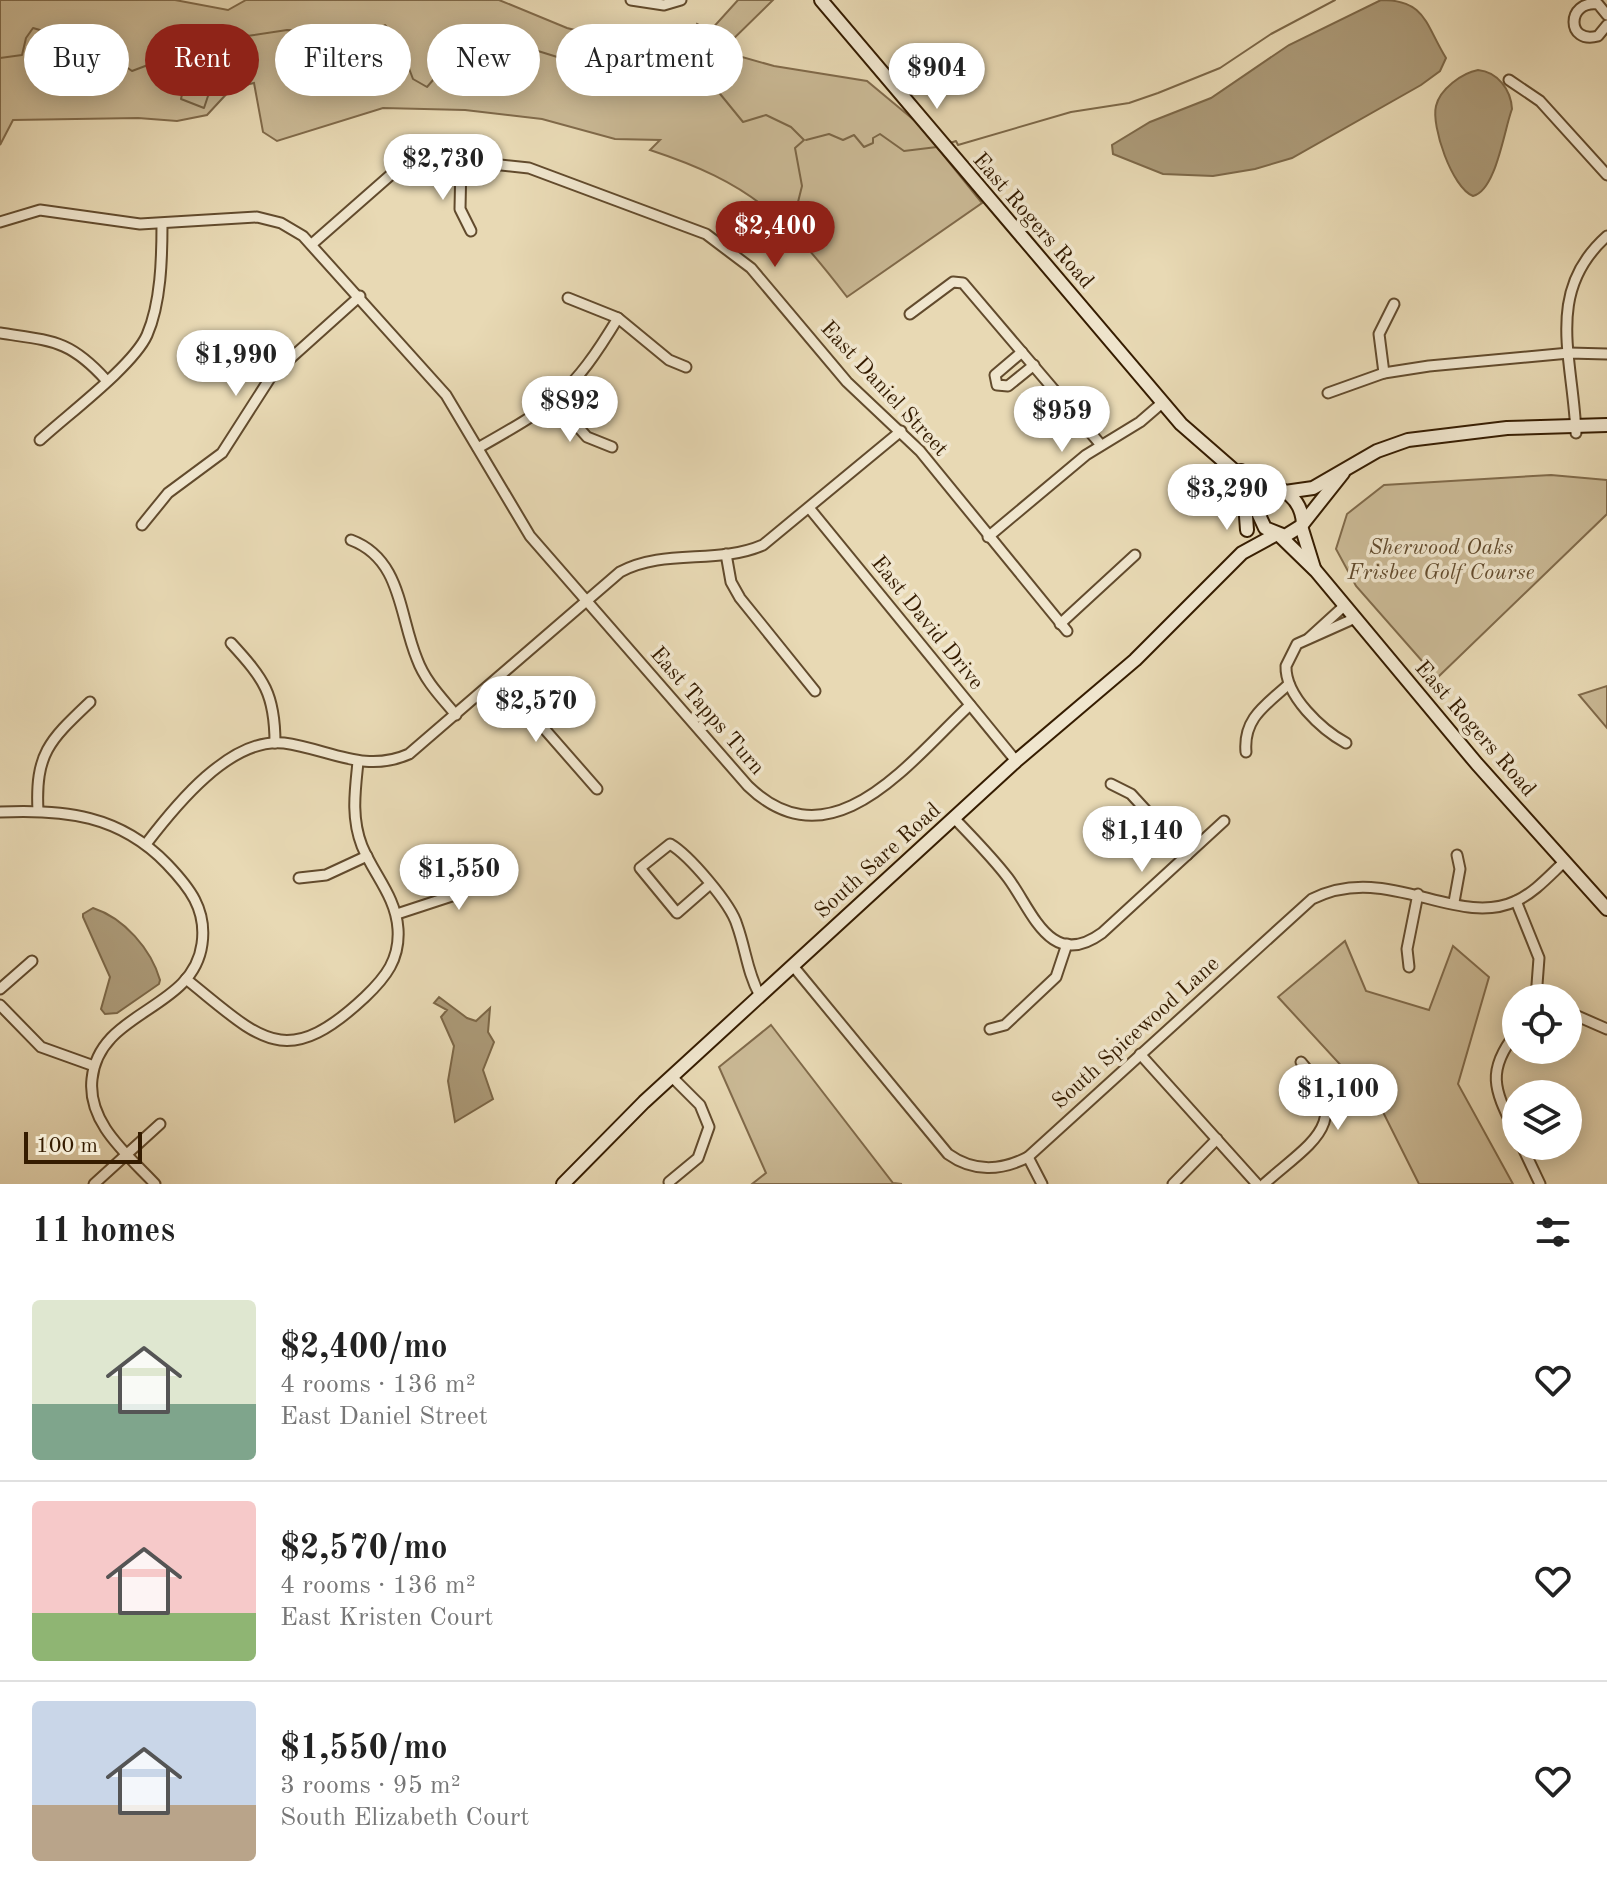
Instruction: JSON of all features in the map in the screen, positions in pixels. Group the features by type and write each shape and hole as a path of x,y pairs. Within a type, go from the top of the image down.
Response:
{"main road":[{"name":"East Rogers Road","path":"821,0 1162,403 1208,451 1248,483 1259,511"},
{"path":"1576,430 1607,425"},
{"path":"1345,470 1302,525 1292,533 1277,535 1265,528 1259,511 1270,494 1313,488 1377,451 1408,440 1507,428 1607,433"},
{"path":"1208,451 1236,483 1246,508 1247,530"},
{"name":"East Rogers Road","path":"1222,461 1283,492"},
{"path":"1283,492 1300,503 1302,525"},
{"name":"South Sare Road","path":"1224,571 1259,511"},
{"name":"East Rogers Road","path":"1302,525 1316,571"},
{"name":"East Rogers Road","path":"1277,535 1316,571 1353,619 1607,909"},
{"name":"South Sare Road","path":"563,1184 672,1077 1016,761 1126,669 1224,571 1247,551 1277,535"},
{"path":"1247,551 1273,544 1294,553"}],"street":[{"path":"631,0 664,5 681,0"},
{"path":"1606,9 1592,2 1583,4 1576,9 1572,20 1581,35 1592,38 1606,31"},
{"path":"1509,80 1540,101 1607,175"},
{"path":"461,160 460,209 471,231"},
{"name":"East Daniel Street","path":"312,244 394,172 419,161 461,160 529,168 706,234 751,268 847,382 901,431 1064,627 1135,555"},
{"name":"East Tapps Turn","path":"0,222 40,210 162,224 257,217 281,223 312,244 446,395 530,536 748,786 784,810 823,816 861,804 970,705"},
{"path":"40,440 130,357 147,334 162,246 162,224"},
{"path":"1576,430 1569,353 1569,291 1583,261 1607,236"},
{"path":"910,314 953,282 963,283 1101,445"},
{"path":"142,525 168,493 222,453 272,375 360,296"},
{"path":"568,298 618,318 669,360 686,367"},
{"path":"1384,373 1379,334 1394,304"},
{"path":"478,448 556,402 590,366 618,318"},
{"path":"0,333 69,347 82,354 106,380"},
{"path":"1022,352 995,375 997,385 1005,388 1034,365"},
{"path":"1328,393 1384,373 1569,353 1607,354"},
{"path":"556,402 587,437 612,447"},
{"path":"988,537 1101,445 1140,422 1162,403"},
{"path":"146,844 177,806 232,757 250,747 275,743 358,762 380,763 409,754 620,572 643,562 726,554 763,545 901,431"},
{"name":"East David Drive","path":"810,509 1016,761"},
{"path":"351,540 370,549 394,582 420,667 456,715"},
{"path":"726,554 731,582 740,598 815,691"},
{"path":"1309,638 1343,607"},
{"path":"1346,743 1332,736 1289,684 1288,658 1297,644 1353,619"},
{"path":"231,643 260,676 270,694 275,743"},
{"path":"499,677 597,789"},
{"path":"1246,752 1244,734 1248,723 1289,684"},
{"path":"38,811 37,777 42,757 57,733 90,702"},
{"path":"186,979 260,1035 281,1041 309,1038 334,1025 385,977 398,947 397,914 367,856 354,816 358,762"},
{"path":"1111,784 1131,794 1187,855"},
{"path":"0,812 65,811 95,818 146,844 186,884 200,912 201,949 186,979 166,997 116,1030 102,1046 94,1066 92,1092 104,1127 155,1184"},
{"path":"954,818 1005,875 1037,927 1050,938 1067,944 1084,943 1102,933 1224,821"},
{"path":"709,885 677,913 640,868 670,844 709,885 735,918 748,975 760,996"},
{"path":"1454,902 1460,869 1457,855"},
{"path":"299,878 326,875 367,856"},
{"path":"397,914 458,894 494,862"},
{"path":"1537,984 1539,958 1516,901 1564,862"},
{"name":"South Spicewood Lane","path":"793,966 948,1154 986,1168 1011,1165 1028,1157 1312,899 1355,885 1488,908 1516,901"},
{"path":"1409,967 1407,949 1418,894"},
{"path":"990,1029 1005,1025 1056,977 1067,944"},
{"path":"0,989 32,961"},
{"path":"0,1005 41,1047 94,1066"},
{"path":"1582,1018 1607,1029"},
{"path":"1502,1053 1495,1071 1502,1104"},
{"path":"1140,1054 1257,1184"},
{"path":"1264,1184 1319,1134 1325,1120 1326,1096 1301,1062"},
{"path":"669,1182 698,1158 709,1127 700,1105 672,1077"},
{"path":"94,1184 160,1124"},
{"path":"1173,1184 1217,1139"},
{"path":"1028,1157 1042,1184"},
{"path":"1529,1160 1540,1184"}],"green space":[{"path":"0,0 175,0 228,10 246,0 499,0 557,24 556,96 743,96 743,57 774,66 867,81 938,140 936,146 982,203 847,297 804,244 762,205 714,175 650,150 660,140 615,139 542,119 465,110 383,108 277,141 263,132 256,96 259,96 259,24 145,24 145,96 225,96 207,115 177,121 138,118 13,120 0,145"},
{"path":"738,0 773,0 743,29 743,24 716,24"},
{"name":"Sherwood Oaks Frisbee Golf Course","path":"1551,475 1607,480 1607,514 1437,678 1356,586 1336,549 1347,514 1384,485"},
{"path":"1607,686 1607,728 1579,695"},
{"path":"1345,941 1366,991 1429,1010 1453,946 1489,977 1458,1084 1513,1184 1419,1184 1382,1110 1278,997"},
{"path":"771,1025 893,1183 902,1184 752,1184 766,1173 719,1067"}],"shaded area":[{"path":"1381,0 1396,1 1416,9 1446,58 1440,71 1421,85 1292,158 1255,169 1213,176 1163,174 1113,154 1112,145 1150,122 1211,98 1289,45"},
{"path":"1478,70 1492,74 1502,83 1512,109 1493,172 1481,192 1473,196 1465,191 1451,169 1440,141 1435,115 1438,100 1447,88 1459,78"},
{"path":"93,908 115,919 135,936 150,957 160,980 159,984 117,1013 105,1014 101,1009 110,977 83,917"},
{"path":"439,997 476,1021 490,1008 488,1032 494,1042 483,1070 493,1099 455,1122 448,1081 454,1046 441,1017 447,1010 434,1003"}],"waterway":[{"path":"950,143 956,141 958,145 1071,112 1129,103 1158,93 1220,68 1271,34 1335,0"},
{"path":"0,58 22,55 26,38 33,28 61,36 88,61 101,49 132,71 177,54 186,76 181,99 204,108 208,96 224,81 247,36 287,30 317,31 343,64 357,63 369,37 385,25 399,42 413,79 427,87 459,50 476,43 498,54 538,51 615,75 631,71 652,81 671,72 680,81 690,84 697,78 705,87 712,84 743,122 766,115 791,127 804,140 795,148 802,186 798,202 806,225"},
{"path":"806,140 829,134 843,140 854,135 864,147 873,143 873,138 880,134 904,151 937,147"}]}
